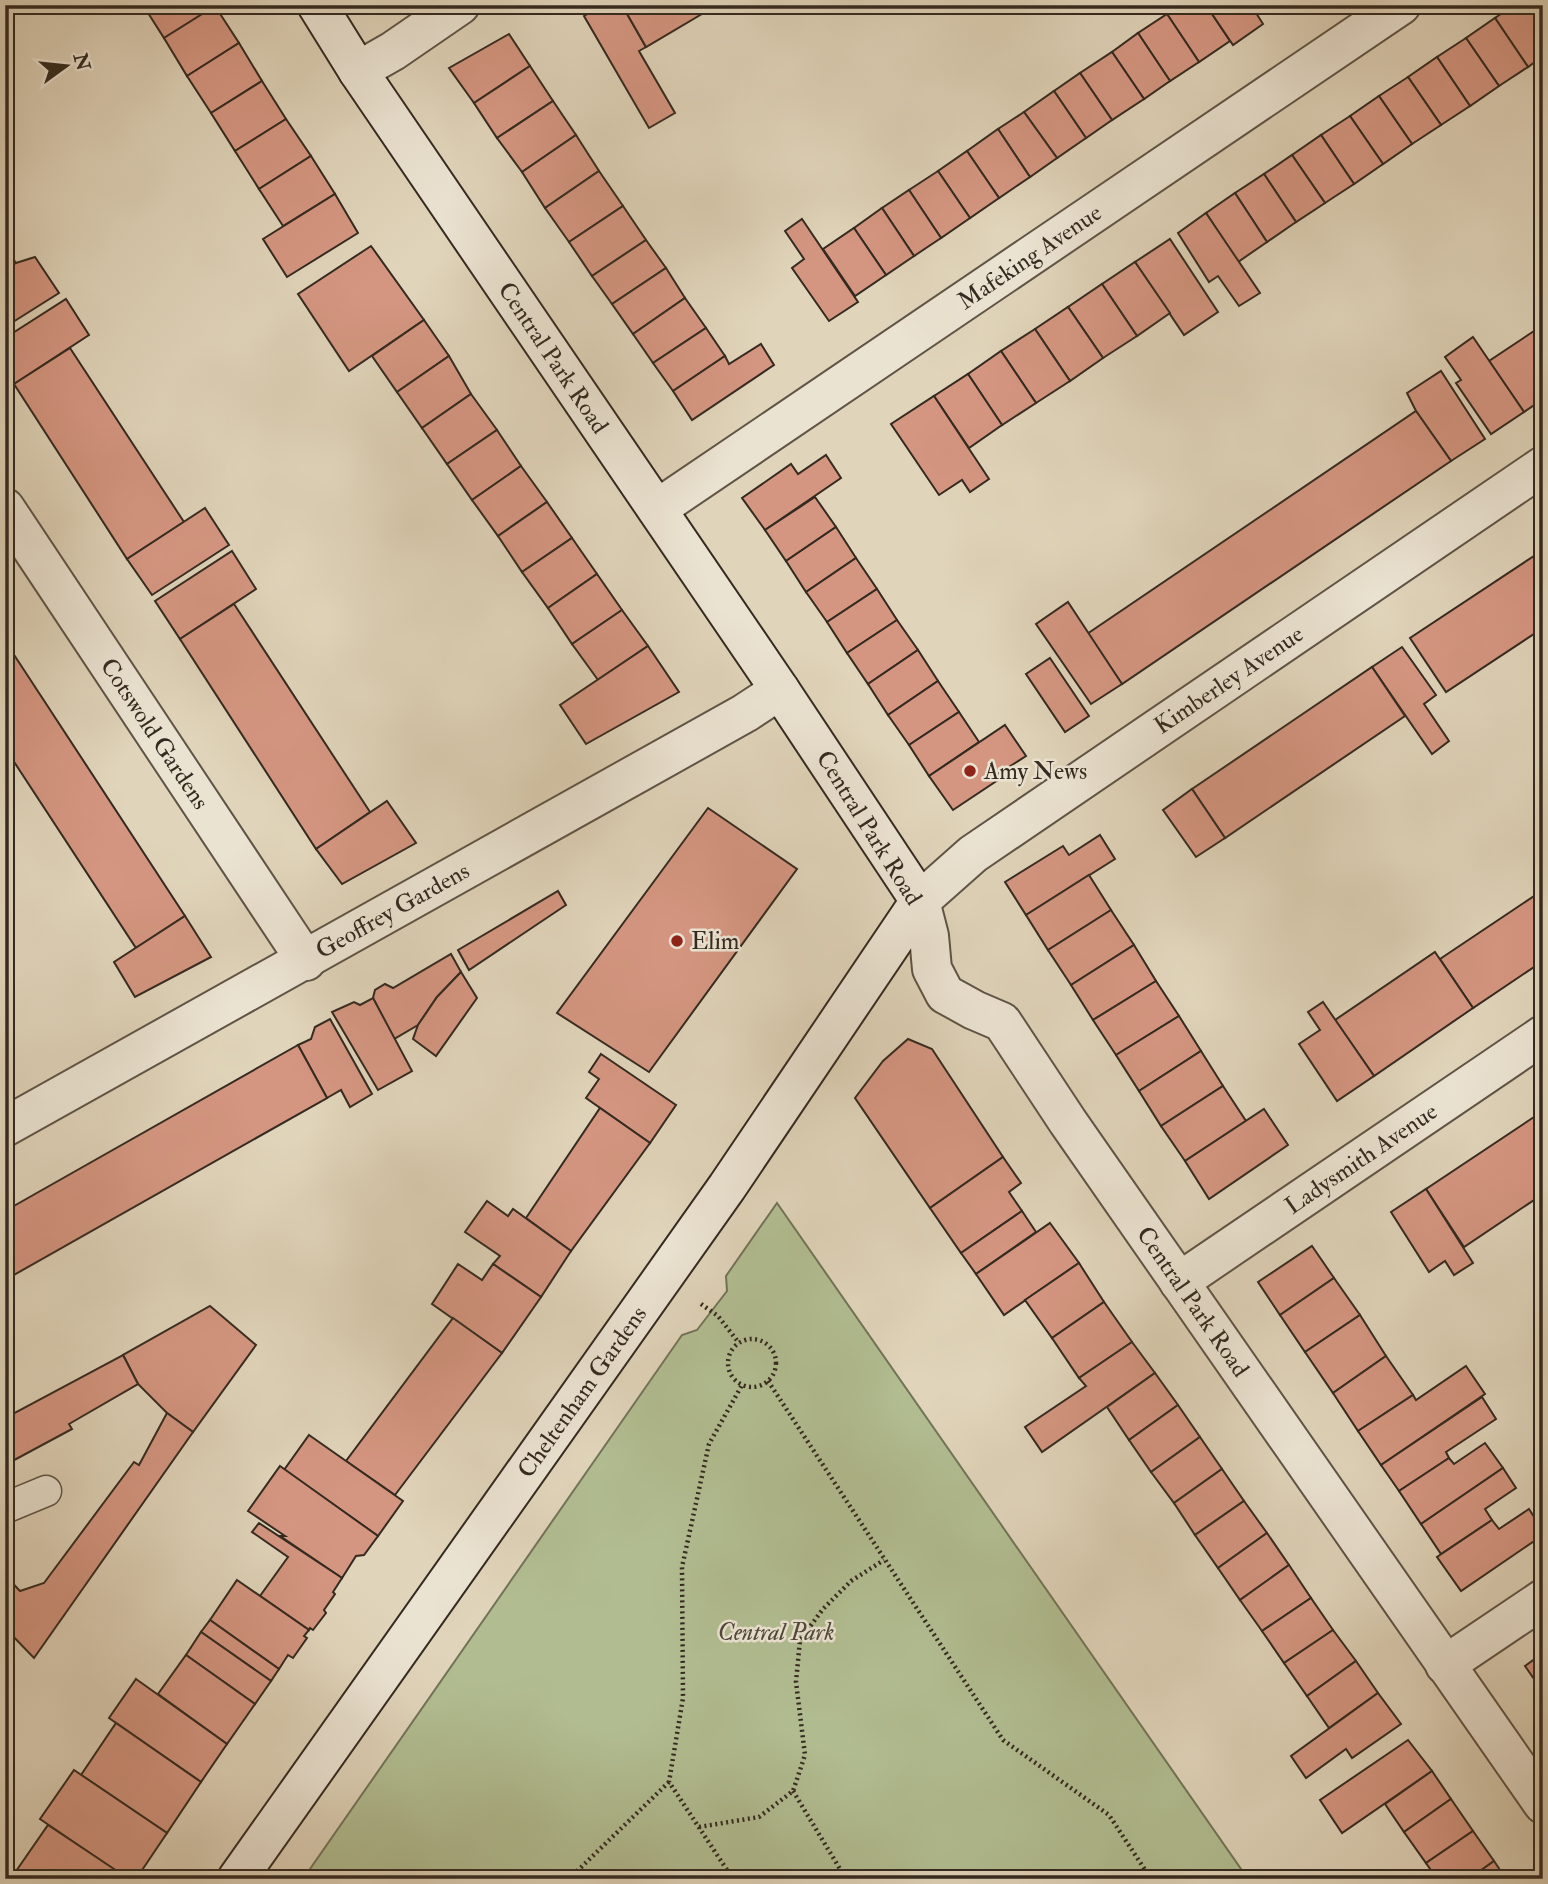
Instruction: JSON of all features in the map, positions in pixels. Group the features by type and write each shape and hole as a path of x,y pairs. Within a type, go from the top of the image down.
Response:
{"street":[{"name":"Central Park Road","path":"317,5 358,71 780,690 920,901 929,936 932,969 945,994 1002,1022 1179,1282 1543,1804"},
{"path":"358,71 393,51 460,5"},
{"name":"Mafeking Avenue","path":"657,509 1401,5"},
{"name":"Kimberley Avenue","path":"920,901 973,854 1543,466"},
{"name":"Cotswold Gardens","path":"5,508 306,961"},
{"name":"Geoffrey Gardens","path":"5,1127 306,961 745,713 780,690"},
{"name":"Cheltenham Gardens","path":"237,1879 727,1187 831,1029 871,976 920,901"},
{"name":"Ladysmith Avenue","path":"1179,1282 1543,1035"},
{"path":"1445,1665 1543,1599"}],"lane":[{"path":"5,1508 46,1491"}],"path":[{"path":"663,1277 718,1316 738,1343"},
{"path":"760,1340 771,1349 776,1362 773,1376 768,1381 756,1387 742,1385 731,1376 728,1369 729,1354 738,1343 760,1340"},
{"path":"768,1381 1003,1740 1109,1815 1151,1879"},
{"path":"569,1879 669,1782 683,1698 682,1567 709,1444 742,1385"},
{"path":"699,1827 759,1817 793,1791 805,1755 796,1682 800,1640 823,1609 851,1581 884,1560"},
{"path":"669,1782 733,1879"},
{"path":"793,1791 846,1879"}],"green space":[{"name":"Central Park","path":"777,1203 1248,1879 303,1879 682,1335 697,1330 727,1291 726,1276"}],"building":[{"path":"143,5 215,5 215,6 164,38"},
{"path":"603,5 622,5 646,47 639,51 675,113 649,128 584,16"},
{"path":"622,5 717,5 646,47"},
{"path":"1180,5 1206,5 1230,41 1199,62 1167,14"},
{"path":"1206,5 1251,5 1263,24 1233,45"},
{"path":"1514,5 1528,5 1543,27 1543,56 1528,67 1495,18"},
{"path":"1528,5 1543,5 1543,27"},
{"path":"215,6 239,43 187,76 164,38"},
{"path":"1167,14 1199,62 1170,81 1138,33"},
{"path":"1495,18 1528,67 1499,86 1466,38"},
{"path":"1138,33 1170,81 1144,99 1112,52"},
{"path":"509,34 530,66 474,103 449,68"},
{"path":"1466,38 1499,86 1470,106 1437,57"},
{"path":"239,43 262,81 211,113 187,76"},
{"path":"1112,52 1144,99 1112,120 1080,73"},
{"path":"1437,57 1470,106 1441,125 1408,77"},
{"path":"530,66 553,101 497,138 474,103"},
{"path":"1080,73 1112,120 1086,138 1054,91"},
{"path":"1408,77 1441,125 1412,144 1379,96"},
{"path":"262,81 286,119 235,151 211,113"},
{"path":"1054,91 1086,138 1057,158 1024,112"},
{"path":"1379,96 1412,144 1383,164 1350,116"},
{"path":"553,101 576,135 522,172 497,138"},
{"path":"1024,112 1057,158 1030,177 998,129"},
{"path":"1350,116 1383,164 1354,184 1321,135"},
{"path":"286,119 311,156 259,189 235,151"},
{"path":"998,129 1030,177 999,198 967,151"},
{"path":"576,135 599,171 545,208 522,172"},
{"path":"1321,135 1354,184 1325,203 1292,155"},
{"path":"967,151 999,198 970,218 938,171"},
{"path":"1292,155 1325,203 1296,222 1264,174"},
{"path":"311,156 335,194 283,226 259,189"},
{"path":"599,171 623,206 569,242 545,208"},
{"path":"938,171 970,218 941,238 909,190"},
{"path":"1264,174 1296,222 1267,242 1235,193"},
{"path":"909,190 941,238 914,256 882,208"},
{"path":"1235,193 1267,242 1238,262 1206,213"},
{"path":"335,194 358,233 287,277 263,239"},
{"path":"623,206 646,240 592,276 569,242"},
{"path":"882,208 914,256 886,275 854,228"},
{"path":"1206,213 1260,293 1239,306 1218,276 1209,282 1178,233"},
{"path":"802,219 858,302 829,321 792,268 804,259 785,231"},
{"path":"854,228 886,275 855,296 823,249"},
{"path":"1170,239 1218,312 1184,335 1135,262"},
{"path":"646,240 666,268 612,304 592,276"},
{"path":"371,246 424,320 349,371 298,294"},
{"path":"5,248 16,263 5,270"},
{"path":"35,257 59,293 5,327 5,270"},
{"path":"1135,262 1170,313 1137,336 1102,284"},
{"path":"666,268 685,298 633,334 612,304"},
{"path":"1102,284 1137,336 1103,358 1068,307"},
{"path":"685,298 706,328 653,363 633,334"},
{"path":"66,299 89,335 14,384 5,370 5,338"},
{"path":"1068,307 1103,358 1070,381 1035,329"},
{"path":"424,320 449,356 397,392 372,356"},
{"path":"1543,325 1543,399 1524,412 1489,361"},
{"path":"706,328 725,356 673,391 653,363"},
{"path":"1035,329 1070,381 1036,403 1001,351"},
{"path":"1473,337 1524,412 1491,434 1456,383 1461,380 1445,357"},
{"path":"761,344 774,365 692,420 673,391 725,356 729,364"},
{"path":"70,348 184,522 127,559 14,384"},
{"path":"1001,351 1036,403 1002,425 968,374"},
{"path":"449,356 471,394 422,428 397,392"},
{"path":"1441,371 1485,439 1451,461 1416,411 1407,393"},
{"path":"968,374 1002,425 969,448 934,396"},
{"path":"471,394 497,430 447,464 422,428"},
{"path":"934,396 989,479 970,492 962,480 939,495 891,424"},
{"path":"1416,411 1451,461 1122,684 1087,634"},
{"path":"497,430 521,466 472,500 447,464"},
{"path":"826,455 841,478 765,530 742,498 791,464 798,474"},
{"path":"521,466 547,502 498,536 472,500"},
{"path":"815,497 836,527 786,561 765,530"},
{"path":"547,502 572,538 522,572 498,536"},
{"path":"205,508 229,545 152,595 127,559"},
{"path":"836,527 856,558 806,592 786,561"},
{"path":"572,538 597,574 548,608 522,572"},
{"path":"1543,550 1543,628 1446,692 1410,638"},
{"path":"232,551 256,589 180,639 155,601"},
{"path":"856,558 877,589 827,622 806,592"},
{"path":"597,574 622,610 572,644 548,608"},
{"path":"877,589 897,620 847,653 827,622"},
{"path":"1068,602 1122,684 1091,704 1036,624"},
{"path":"234,604 370,812 316,849 180,639"},
{"path":"622,610 648,646 598,680 572,644"},
{"path":"897,620 918,650 868,684 847,653"},
{"path":"5,641 185,916 136,948 5,748"},
{"path":"648,646 679,692 586,744 560,705"},
{"path":"1402,647 1436,695 1424,704 1449,741 1432,754 1372,667"},
{"path":"918,650 938,681 888,715 868,684"},
{"path":"1050,658 1089,716 1065,732 1026,674"},
{"path":"1372,667 1405,716 1225,838 1192,789"},
{"path":"938,681 959,712 909,745 888,715"},
{"path":"959,712 979,742 929,776 909,745"},
{"name":"Amy News","path":"1005,725 1026,756 995,776 998,780 953,810 929,776"},
{"path":"1192,789 1225,838 1196,857 1163,810"},
{"path":"387,801 416,843 342,884 316,849"},
{"name":"Elim","path":"708,808 797,869 649,1072 557,1013"},
{"path":"1100,835 1115,859 1026,915 1005,882 1063,846 1069,855"},
{"path":"1089,875 1111,910 1048,950 1026,915"},
{"path":"1543,890 1543,961 1473,1008 1440,959"},
{"path":"558,891 566,905 469,970 458,950"},
{"path":"1111,910 1134,945 1071,985 1048,950"},
{"path":"185,916 211,957 135,997 114,962"},
{"path":"1134,945 1156,981 1093,1020 1071,985"},
{"path":"1435,952 1473,1008 1374,1076 1335,1020"},
{"path":"451,954 461,972 437,997 418,1025 394,1039 373,998 375,990 385,984 393,988"},
{"path":"461,972 477,998 436,1056 413,1039 418,1025 437,997"},
{"path":"1156,981 1179,1016 1116,1055 1093,1020"},
{"path":"373,998 412,1071 378,1090 332,1012 354,1002 360,1005"},
{"path":"1323,1002 1374,1076 1337,1101 1299,1044 1320,1030 1308,1012"},
{"path":"1179,1016 1201,1051 1139,1091 1116,1055"},
{"path":"330,1019 372,1094 350,1107 341,1090 327,1098 298,1045 311,1039 315,1027"},
{"path":"908,1039 932,1049 1003,1157 930,1208 855,1098 883,1061"},
{"path":"298,1045 327,1098 5,1280 5,1211"},
{"path":"1201,1051 1223,1086 1161,1126 1139,1091"},
{"path":"601,1054 676,1105 650,1143 586,1098 599,1079 589,1072"},
{"path":"1223,1086 1246,1121 1185,1161 1161,1126"},
{"path":"600,1108 650,1143 571,1251 526,1218"},
{"path":"1264,1109 1288,1145 1209,1199 1185,1161"},
{"path":"1543,1111 1543,1194 1464,1247 1426,1189"},
{"path":"1003,1157 1021,1183 1009,1192 1022,1211 961,1253 930,1208"},
{"path":"1426,1189 1473,1263 1454,1275 1445,1261 1429,1272 1391,1212"},
{"path":"487,1201 508,1216 513,1209 571,1251 541,1297 493,1264 500,1256 465,1232"},
{"path":"1022,1211 1036,1232 976,1274 961,1253"},
{"path":"1050,1223 1079,1263 1004,1315 976,1274"},
{"path":"1312,1246 1334,1278 1280,1315 1258,1282"},
{"path":"1079,1263 1104,1302 1052,1338 1025,1300"},
{"path":"458,1264 482,1280 493,1264 541,1297 502,1353 432,1304"},
{"path":"1334,1278 1360,1315 1305,1352 1280,1315"},
{"path":"1104,1302 1132,1342 1079,1378 1052,1338"},
{"path":"210,1306 256,1345 193,1432 167,1413 138,1384 123,1355"},
{"path":"1360,1315 1386,1356 1333,1393 1305,1352"},
{"path":"453,1318 502,1353 395,1495 346,1461"},
{"path":"1132,1342 1155,1373 1042,1452 1025,1427 1086,1386 1079,1378"},
{"path":"123,1355 138,1384 69,1424 72,1429 5,1465 5,1418"},
{"path":"1386,1356 1413,1395 1358,1431 1333,1393"},
{"path":"1466,1366 1485,1394 1381,1465 1358,1431 1413,1395 1416,1400"},
{"path":"1155,1373 1178,1405 1129,1440 1107,1407"},
{"path":"1482,1397 1496,1419 1446,1452 1449,1458 1399,1491 1381,1465"},
{"path":"1178,1405 1200,1437 1151,1472 1129,1440"},
{"path":"167,1413 193,1432 34,1658 5,1628 5,1575 20,1591 44,1583 134,1462 139,1465"},
{"path":"309,1435 403,1501 378,1536 284,1470"},
{"path":"1200,1437 1222,1469 1174,1503 1151,1472"},
{"path":"1485,1443 1503,1468 1421,1524 1399,1491 1449,1458 1454,1464"},
{"path":"280,1466 378,1536 364,1555 356,1556 342,1578 248,1511"},
{"path":"1503,1468 1516,1488 1485,1509 1492,1520 1441,1554 1421,1524"},
{"path":"1222,1469 1244,1501 1195,1535 1174,1503"},
{"path":"1244,1501 1267,1533 1218,1568 1195,1535"},
{"path":"1529,1509 1543,1535 1461,1591 1437,1557 1492,1520 1499,1529"},
{"path":"259,1523 342,1578 324,1610 326,1613 313,1630 309,1630 260,1596 288,1557 252,1532"},
{"path":"1267,1533 1289,1565 1240,1600 1218,1568"},
{"path":"1289,1565 1311,1598 1262,1631 1240,1600"},
{"path":"237,1580 309,1630 304,1636 307,1638 293,1658 288,1655 279,1669 210,1620"},
{"path":"1311,1598 1333,1630 1284,1663 1262,1631"},
{"path":"210,1620 279,1669 271,1681 201,1632"},
{"path":"1333,1630 1356,1661 1307,1696 1284,1663"},
{"path":"201,1632 271,1681 255,1704 186,1655"},
{"path":"1543,1653 1543,1692 1525,1666"},
{"path":"186,1655 255,1704 227,1744 158,1694"},
{"path":"1356,1661 1378,1693 1329,1728 1307,1696"},
{"path":"136,1679 227,1744 201,1782 109,1718"},
{"path":"1378,1693 1401,1724 1352,1758 1346,1749 1306,1778 1291,1756"},
{"path":"116,1723 201,1782 167,1833 81,1775"},
{"path":"1408,1740 1432,1771 1342,1833 1320,1800"},
{"path":"74,1770 167,1833 136,1879 128,1879 40,1819"},
{"path":"1432,1771 1451,1799 1404,1832 1385,1804"},
{"path":"1451,1799 1473,1831 1426,1863 1404,1832"},
{"path":"48,1825 126,1877 125,1879 20,1879 14,1874"},
{"path":"1473,1831 1494,1861 1469,1879 1437,1879 1426,1863"},
{"path":"1494,1861 1506,1879 1469,1879"}],"place":[{"name":"Amy News","path":"970,771"},
{"name":"Elim","path":"677,941"}]}
